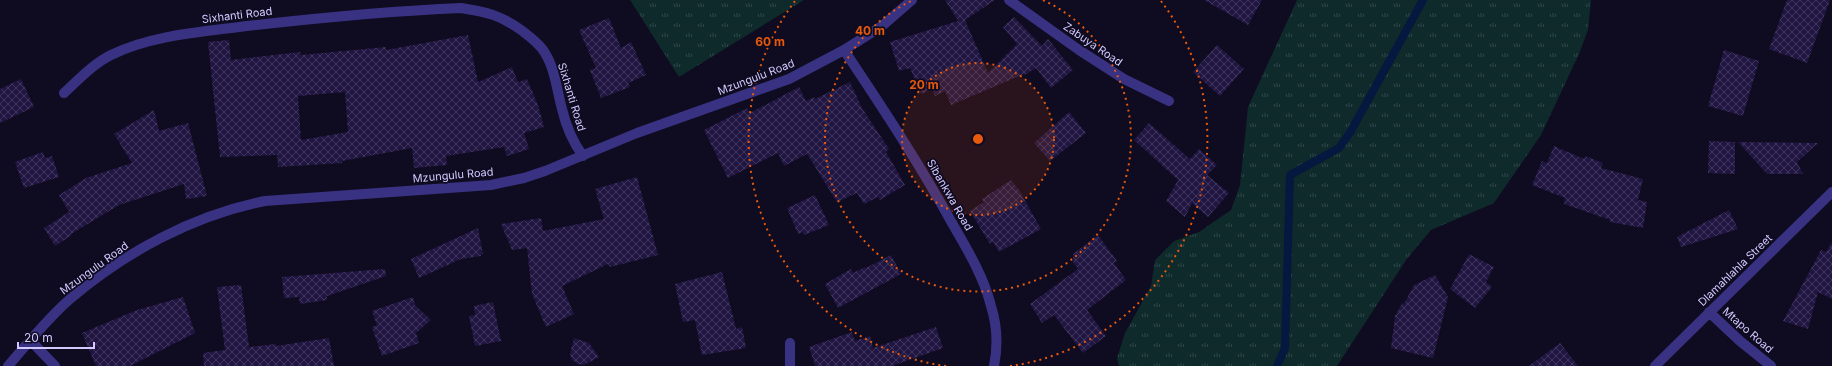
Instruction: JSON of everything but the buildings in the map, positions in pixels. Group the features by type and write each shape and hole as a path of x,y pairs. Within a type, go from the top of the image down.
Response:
{"street":[{"name":"Mzungulu Road","path":"8,366 30,340 69,300 111,268 138,251 189,225 241,206 281,199 491,184 524,178 583,156 637,133 789,79 844,50 882,26 912,0"},
{"name":"Zabuya Road","path":"1009,0 1079,50 1124,79 1169,102"},
{"name":"Sixhanti Road","path":"64,93 93,67 110,55 133,46 177,35 284,22 462,8 488,12 509,21 529,36 545,52 552,69 567,128 583,156"},
{"name":"Sibankwa Road","path":"844,50 925,174 981,279 991,305 996,327 996,354 994,366"},
{"name":"Dlamahlahla Street","path":"1655,366 1832,192"},
{"name":"Mtapo Road","path":"1709,312 1740,341 1771,366"},
{"path":"30,340 55,366"},
{"path":"790,343 790,366"}],"green space":[{"path":"630,0 804,0 679,77"},
{"path":"1297,0 1591,0 1588,30 1579,54 1541,135 1494,203 1431,230 1406,260 1337,366 1119,366 1117,358 1125,333 1151,286 1155,260 1174,241 1199,232 1231,210 1240,185 1248,107"}],"waterway":[{"path":"1277,366 1285,348 1290,175 1339,148 1351,131 1423,0"}]}
